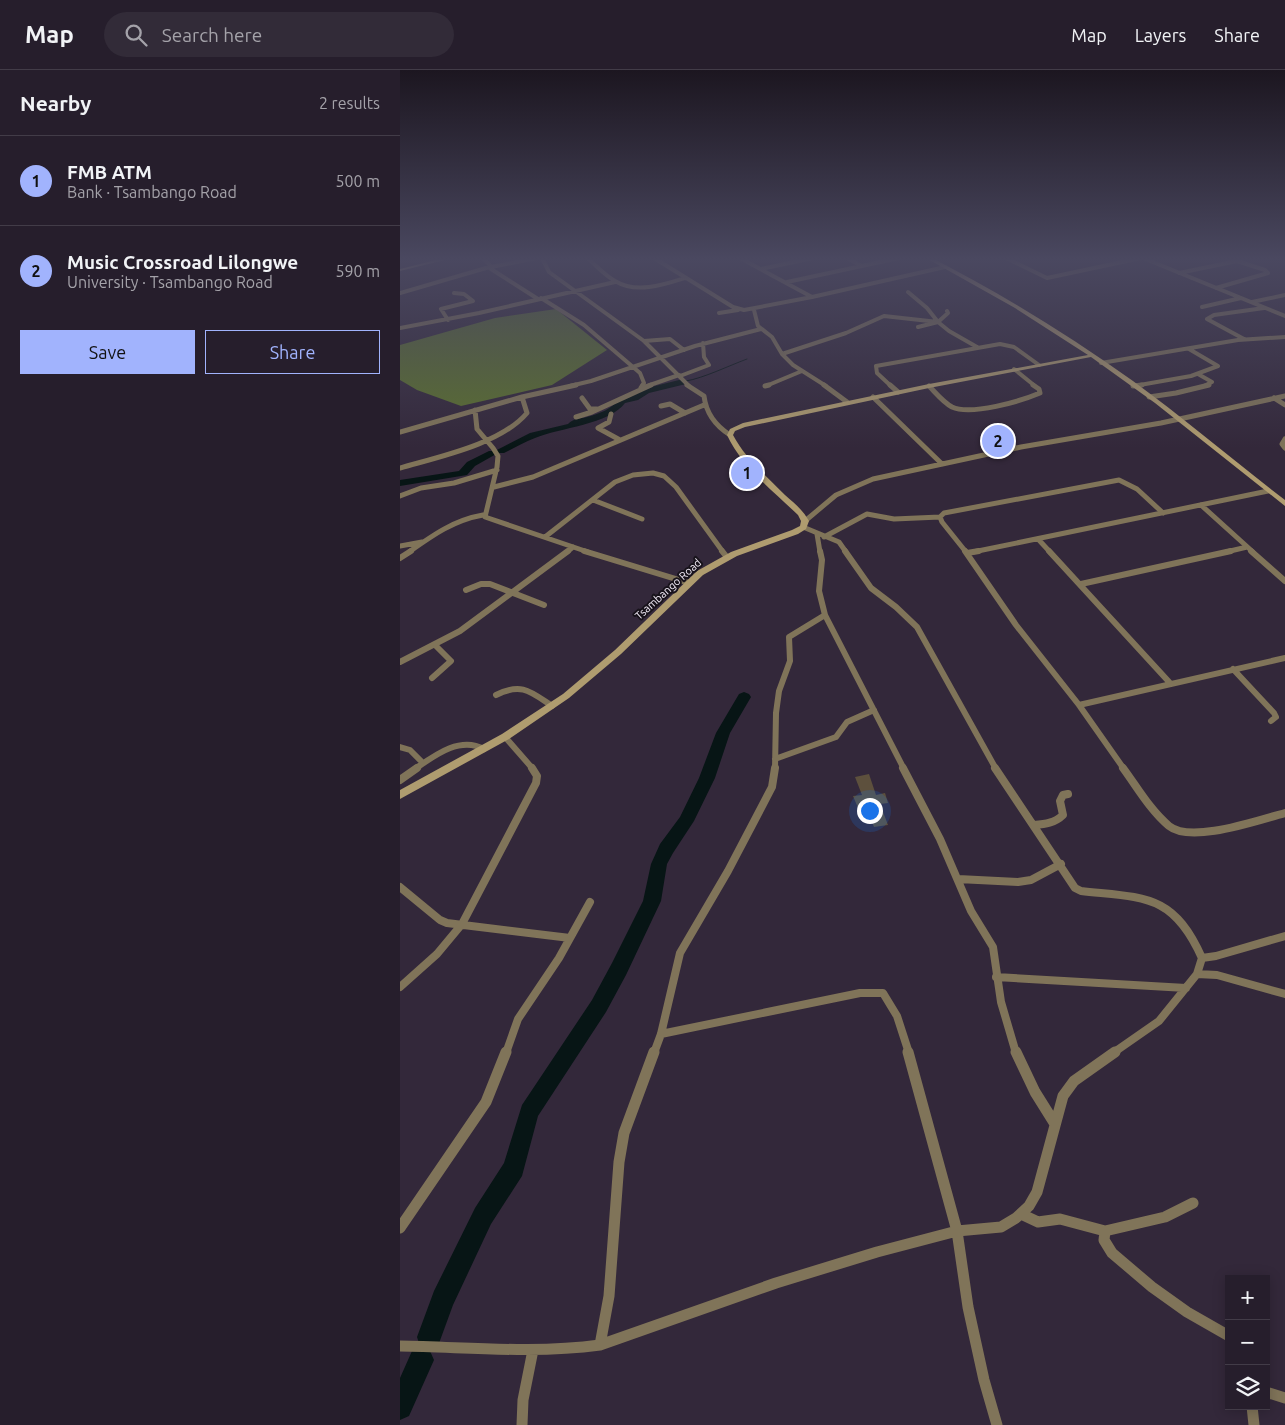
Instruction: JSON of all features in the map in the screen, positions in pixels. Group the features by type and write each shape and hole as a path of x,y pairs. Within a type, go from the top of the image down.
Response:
{"street":[{"path":"400,328 441,321"},
{"path":"578,321 640,373 644,382 641,388"},
{"path":"400,1346 498,1351 575,1350 600,1345 776,1283 957,1231 1001,1227 1021,1214 1029,1206 1037,1192 1063,1096 1074,1081 1159,1020 1197,974 1202,958 1186,927 1164,907 1152,900 1078,890 987,755 956,694 917,628 896,607 870,588 839,542 820,536 804,524 801,514 750,462 732,441 730,435 720,427 704,405 704,396 685,383 680,375 644,341 616,321"},
{"path":"757,321 758,326 772,337 785,359 820,381 847,402"},
{"path":"782,354 846,333 874,321"},
{"path":"931,321 938,322 953,334 977,347"},
{"path":"1039,321 1149,397 1285,504"},
{"path":"1212,321 1244,339"},
{"path":"918,327 938,322"},
{"path":"400,426 402,431 522,397 591,381 703,344 761,329"},
{"path":"1101,363 1244,339 1285,337"},
{"path":"644,341 670,338 684,350"},
{"path":"576,417 598,409 641,388 709,365 704,357 703,344"},
{"path":"898,392 877,373 875,370 876,366 994,344 1010,345 1039,365"},
{"path":"1133,386 1198,374 1214,370 1218,366 1189,349"},
{"path":"730,435 732,430 743,426 847,402 1090,356"},
{"path":"929,386 951,406 963,410 1026,399 1040,393 1039,389 1014,369"},
{"path":"765,386 802,371"},
{"path":"1149,397 1170,395 1211,384 1212,382 1198,374"},
{"path":"804,524 826,502 854,486 873,479 1021,447 1178,419 1285,396"},
{"path":"400,468 498,434 523,419 527,413 522,397"},
{"path":"873,397 942,464"},
{"path":"582,398 590,409 598,409"},
{"path":"1274,398 1285,405"},
{"path":"661,406 670,404 685,414"},
{"path":"494,487 533,477 704,405"},
{"path":"475,410 477,428 484,440 497,452 497,470 494,487 483,515"},
{"path":"611,414 609,422 598,428 620,440"},
{"path":"1285,440 1282,444 1285,448"},
{"path":"400,496 421,488 454,483 497,470"},
{"path":"545,537 615,482 627,476 647,473 664,476 676,487 726,556"},
{"path":"820,536 867,514 894,519 940,517 944,512 1119,480 1135,486 1163,513"},
{"path":"967,553 1268,491"},
{"path":"593,500 642,519"},
{"path":"1201,505 1285,581"},
{"path":"400,558 453,522 467,517 483,515 488,519 573,548 689,583"},
{"path":"940,517 1016,624 1079,705 1154,811 1170,827 1190,834 1201,834 1285,814"},
{"name":"Tsambango Road","path":"400,795 505,737 552,706 587,680 700,573 726,556 795,532 804,524"},
{"path":"820,536 822,560 819,591 825,615 940,839 971,912 993,946 1001,1002 1021,1065 1034,1092 1055,1124"},
{"path":"1038,539 1170,683"},
{"path":"400,546 425,542"},
{"path":"1081,584 1247,547"},
{"path":"400,662 435,646 460,631 573,548"},
{"path":"466,590 486,584 544,605"},
{"path":"600,1345 609,1296 619,1162 624,1133 661,1034 680,953 728,871 772,787 776,759 776,712 779,691 790,661 788,640 791,635 825,615"},
{"path":"432,678 451,661 435,646"},
{"path":"1079,705 1285,658"},
{"path":"1234,669 1274,713 1276,717 1271,721"},
{"path":"496,695 508,688 525,688 552,706"},
{"path":"776,759 836,737 848,722 874,710"},
{"path":"400,987 437,954 462,924 536,783 537,776 535,771 505,737"},
{"path":"400,780 449,749 474,744 484,749"},
{"path":"400,747 410,750 423,764"},
{"path":"1034,825 1058,820 1063,815 1060,801 1063,795 1068,794"},
{"path":"958,879 1018,882 1030,880 1061,864"},
{"path":"400,887 440,920 447,923 570,938"},
{"path":"400,1228 486,1102 518,1019 559,958 590,902"},
{"path":"1202,958 1216,956 1285,936"},
{"path":"1197,974 1217,975 1285,994"},
{"path":"996,977 1186,988"},
{"path":"661,1034 860,993 883,993 897,1016 957,1231 968,1306 984,1380 997,1425"},
{"path":"1021,1214 1038,1222 1060,1219 1105,1230 1165,1217 1193,1203"},
{"path":"1105,1230 1104,1240 1112,1252 1152,1287 1187,1312 1225,1334"},
{"path":"522,1425 523,1400 533,1350"},
{"path":"1270,1393 1285,1398"},
{"path":"1252,1410 1254,1425"}],"green space":[{"path":"484,321 571,321 607,350 552,385 461,406 417,390 400,380 400,345"}],"building":[{"path":"869,774 876,795 885,793 888,803 880,804 888,825 874,827 866,807 858,808 853,796 862,795 855,777"}],"waterway":[{"path":"686,381 708,375 747,359"},
{"path":"500,451 533,435 571,426 575,422 589,420 609,412 617,408 622,401 635,398 646,391 683,382"},
{"path":"400,483 463,473 471,464 493,453"},
{"path":"429,1337 443,1300 483,1216 514,1168 529,1112 599,1006 619,969 652,901 659,864 666,849 686,821 707,778 723,733 744,697"},
{"path":"400,1407 421,1360"}],"place":[{"name":"Music Crossroad Lilongwe","path":"998,441"},
{"name":"FMB ATM","path":"747,473"}]}
